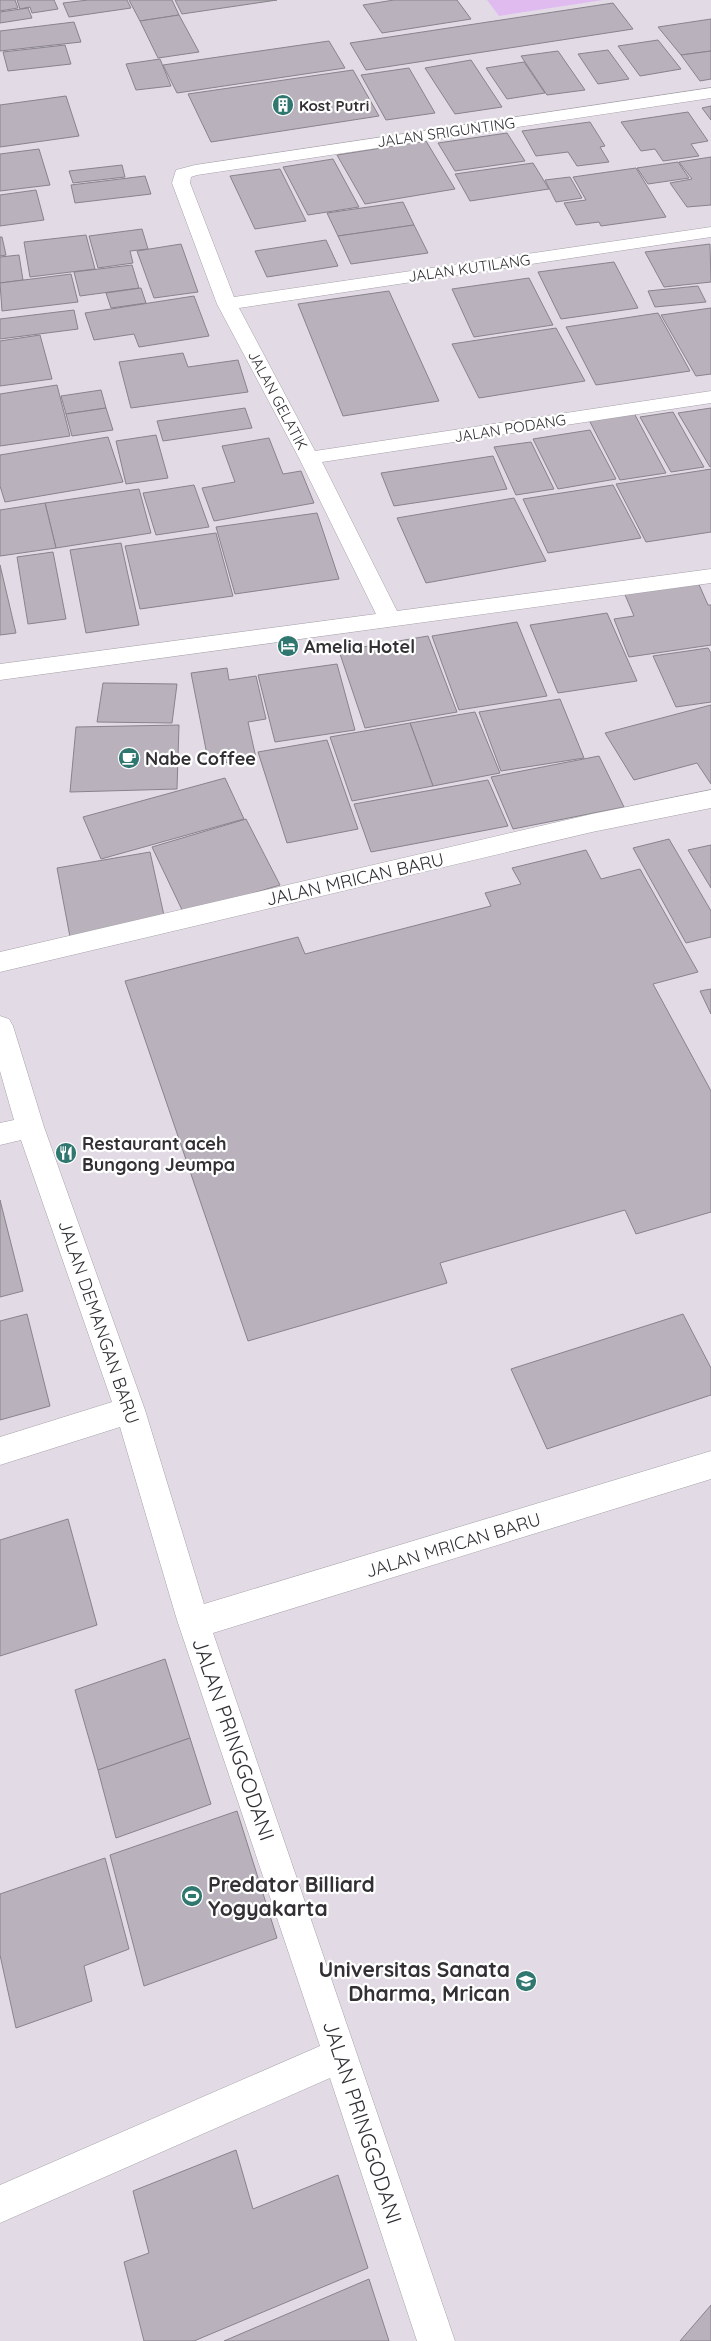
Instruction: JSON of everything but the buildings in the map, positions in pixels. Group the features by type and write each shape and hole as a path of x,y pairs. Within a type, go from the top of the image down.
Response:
{"street":[{"name":"JALAN SRIGUNTING","path":"182,174 204,168 711,93"},
{"name":"JALAN GELATIK","path":"182,174 181,183 228,304 310,458 390,620"},
{"name":"JALAN KUTILANG","path":"228,304 711,232"},
{"name":"JALAN PODANG","path":"310,458 711,397"},
{"path":"0,672 711,576"},
{"name":"JALAN MRICAN BARU","path":"0,962 592,823 711,798"},
{"name":"JALAN DEMANGAN BARU","path":"0,1026 30,1127 130,1410 193,1620"},
{"path":"0,1134 30,1127"},
{"path":"0,1451 130,1410"},
{"name":"JALAN MRICAN BARU","path":"193,1620 209,1619 711,1465"},
{"name":"JALAN PRINGGODANI","path":"193,1620 436,2341"},
{"path":"0,2204 341,2056"}],"shaded area":[{"path":"487,0 603,0 499,16"}],"place":[{"name":"Kost Putri","path":"283,105"},
{"name":"Amelia Hotel","path":"288,646"},
{"name":"Nabe Coffee","path":"129,758"},
{"name":"Restaurant aceh Bungong Jeumpa","path":"66,1153"},
{"name":"Predator Billiard Yogyakarta","path":"192,1896"},
{"name":"Universitas Sanata Dharma, Mrican","path":"526,1981"}]}
